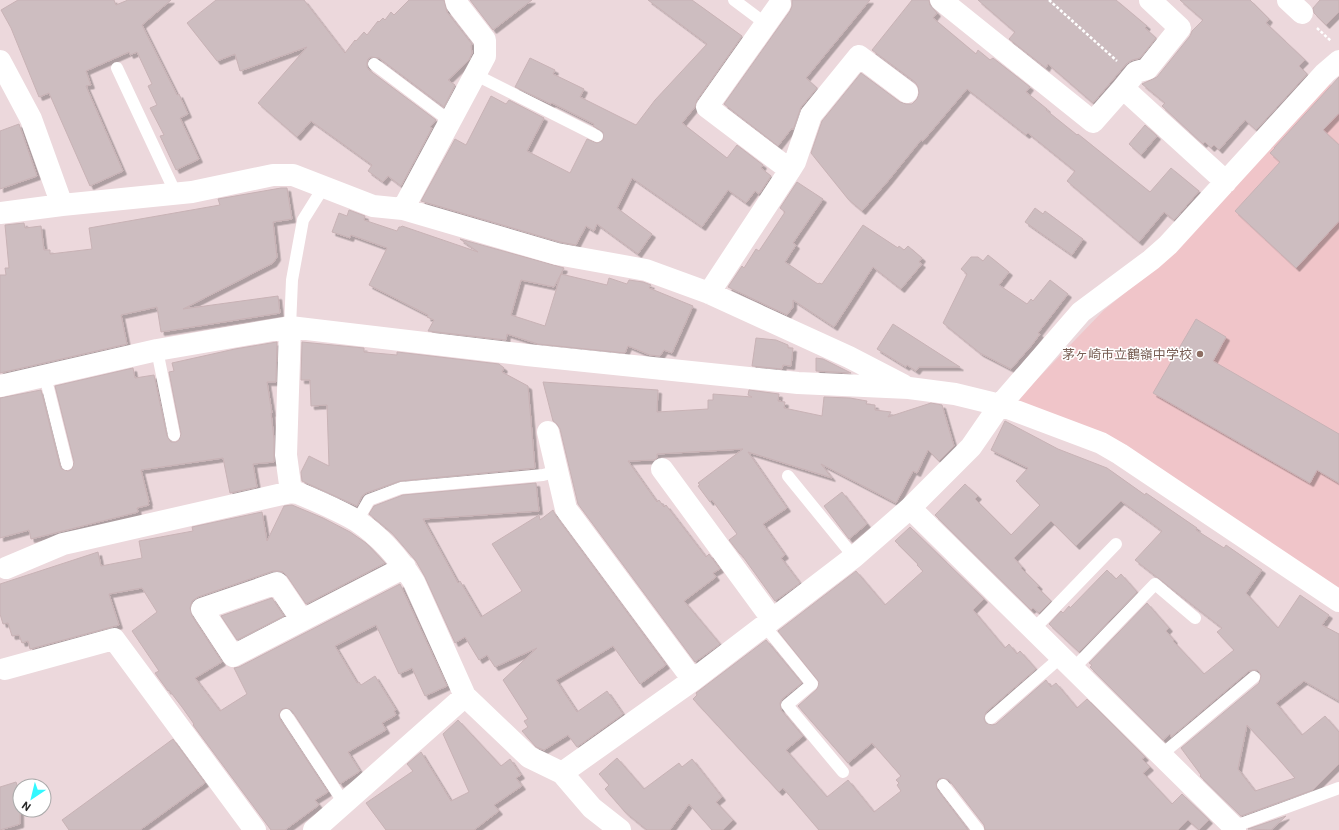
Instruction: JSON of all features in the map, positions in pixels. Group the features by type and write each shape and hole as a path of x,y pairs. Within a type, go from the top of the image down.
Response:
{"street":[{"path":"403,209 486,56 485,40 457,4 456,0"},
{"path":"941,0 1093,122 1136,72 1147,69 1180,28 1150,0"},
{"path":"780,4 707,108 790,170"},
{"path":"562,773 693,680 854,557 910,508 971,447 1000,404 1081,312 1151,260 1168,245 1325,73 1337,53"},
{"path":"708,293 795,162 811,115 859,56 907,92"},
{"path":"0,61 31,119 62,205"},
{"path":"1128,82 1226,182"},
{"path":"0,213 62,205 192,192 273,175 293,175 374,206 403,209 557,254 646,270 708,293 849,357 910,388"},
{"path":"0,386 157,350 290,327 528,355 798,383 910,388 955,394 1000,404 1101,443 1120,454 1339,601"},
{"path":"290,327 286,455 291,492"},
{"path":"548,432 566,509 693,680"},
{"path":"662,469 768,622"},
{"path":"6,568 63,544 291,492 298,493 357,521 389,547 405,567 414,582 465,696 529,757 562,773 592,808 620,830"},
{"path":"910,508 1161,755 1231,829"},
{"path":"302,620 405,567"},
{"path":"5,669 114,639 255,830"},
{"path":"314,830 465,696"}],"lane":[{"path":"734,0 766,24"},
{"path":"374,64 451,122"},
{"path":"117,68 176,194"},
{"path":"476,75 597,136"},
{"path":"290,327 292,280 303,220 324,188"},
{"path":"157,350 174,435"},
{"path":"45,376 67,464"},
{"path":"357,521 369,500 401,488 543,475 558,471"},
{"path":"788,476 854,557"},
{"path":"1033,630 1116,544"},
{"path":"991,718 1067,663 1156,584 1195,618"},
{"path":"768,622 812,684 787,705 843,772"},
{"path":"1161,755 1254,677"},
{"path":"286,714 344,803"},
{"path":"943,785 978,830"},
{"path":"1231,829 1339,788"}],"path":[{"path":"1049,0 1128,82"},
{"path":"1295,7 1337,53"}],"shaded area":[{"name":"茅ヶ崎市立鶴嶺中学校","path":"1327,80 1339,96 1339,589 1021,405 1019,398 1104,310 1169,257"}],"building":[{"path":"18,0 114,0 116,5 128,0 171,0 142,25 188,114 180,118 199,159 176,170 160,136 164,135 150,108 157,105 148,86 152,84 137,52 130,55 129,52 86,71 91,85 86,86 123,171 90,186 49,93 39,97 11,28 1,10"},
{"path":"216,0 304,0 345,53 355,40 356,41 364,32 367,35 378,21 379,22 383,18 385,20 391,12 394,15 409,0 444,0 447,12 472,44 472,53 469,60 448,80 455,85 444,107 379,58 371,57 368,59 367,63 369,70 436,120 430,127 432,128 401,186 388,176 383,182 368,171 372,165 311,121 297,137 258,103 307,47 240,71 235,54 217,61 187,23"},
{"path":"470,0 532,0 493,30"},
{"path":"648,0 692,0 742,36 697,100 695,107 682,123 727,158 737,145 763,165 761,168 771,176 759,194 755,191 746,203 728,190 702,227 632,178 617,208 652,234 638,254 597,224 594,231 586,226 576,245 560,242 421,201 455,139 466,145 491,96 506,104 509,100 544,118 527,151 570,173 587,139 597,143 603,140 603,132 593,126 594,124 552,103 551,104 515,87 530,58 555,70 553,74 584,89 580,97 636,125 655,100 707,44"},
{"path":"792,0 870,0 806,78 817,88 801,107 793,130 792,128 778,146 724,104 790,11"},
{"path":"912,0 929,0 930,5 937,13 933,18 976,54 978,50 990,60 993,58 1030,87 1026,92 1047,109 1046,110 1150,192 1171,168 1199,191 1174,220 1164,212 1139,242 1067,181 1075,171 1028,133 1026,135 967,89 923,141 921,140 862,211 848,199 811,153 822,121 861,73 900,102 912,104 917,99 919,93 915,82 872,50"},
{"path":"978,0 1116,0 1147,26 1145,28 1156,38 1140,58 1132,60 1126,64 1093,103 1048,64 1046,68 1009,39 1015,32"},
{"path":"1180,0 1250,0 1269,19 1266,23 1305,60 1299,66 1307,74 1256,130 1245,120 1219,150 1214,145 1211,148 1205,142 1203,144 1162,106 1165,103 1142,84 1157,77 1190,36 1192,31 1203,20"},
{"path":"1320,0 1339,0 1339,12 1326,25 1314,13 1313,8"},
{"path":"1339,77 1339,113 1323,130 1339,145 1339,221 1296,268 1235,211 1280,162 1270,153"},
{"path":"19,124 37,176 0,189 0,131"},
{"path":"1145,125 1157,136 1141,155 1129,144"},
{"path":"797,182 823,199 793,243 796,245 785,262 818,284 822,284 863,225 898,248 899,246 904,250 908,246 922,258 919,262 922,264 901,289 873,267 834,327 793,300 793,307 787,315 728,287 742,266 744,268 756,249 759,251 785,212 780,208"},
{"path":"287,188 292,219 273,222 277,257 273,263 183,309 278,296 280,313 161,332 157,307 121,315 127,344 0,373 0,275 6,275 5,268 9,268 5,225 24,223 25,228 41,226 44,250 50,250 50,254 92,249 89,228 220,205 218,199"},
{"path":"1035,208 1043,214 1045,211 1083,239 1072,255 1025,222"},
{"path":"349,210 365,216 364,220 397,231 399,227 402,226 478,252 460,239 564,268 554,287 521,280 511,315 545,326 561,274 607,285 609,278 627,284 629,280 643,282 651,285 649,288 693,306 672,353 664,350 660,356 650,355 628,346 625,353 538,344 507,334 506,340 428,331 434,320 427,317 428,315 369,285 387,248 351,235 350,238 332,232 339,213 347,216"},
{"path":"988,255 1009,272 999,285 1027,304 1031,299 1033,301 1050,280 1068,294 1038,333 1040,334 1031,346 1011,369 980,353 943,323 967,274 961,269 971,257 978,257 983,261"},
{"path":"1196,319 1226,337 1213,361 1339,434 1339,483 1317,470 1310,483 1153,393"},
{"path":"893,324 960,367 919,367 916,371 907,365 906,367 877,349"},
{"path":"756,338 776,340 788,345 788,348 793,348 791,366 783,365 782,369 752,366"},
{"path":"277,342 276,382 267,382 272,413 274,462 253,464 257,487 230,493 223,458 141,470 149,505 137,508 138,512 31,539 29,530 0,538 0,398 41,390 60,466 62,469 68,471 72,469 74,462 55,386 133,368 135,378 154,375 167,436 171,442 176,442 179,440 181,434 169,372 174,371 172,363 235,349"},
{"path":"302,342 364,348 364,352 397,355 397,352 499,364 504,368 502,372 528,386 535,468 400,481 366,493 362,496 357,506 302,481 301,472 309,456 329,466 327,405 311,406 310,380 301,380"},
{"path":"816,358 823,359 851,373 816,371"},
{"path":"543,382 658,390 657,412 708,409 708,400 713,400 713,394 752,397 748,395 749,390 779,394 778,401 785,402 784,408 822,416 824,397 850,398 867,401 866,404 875,405 875,410 891,412 888,417 931,403 942,405 954,446 939,461 928,450 917,473 913,471 896,503 821,464 832,478 748,452 787,508 763,524 785,555 781,558 800,583 775,601 729,540 737,534 712,500 710,502 698,486 700,485 698,483 743,449 657,454 657,458 654,460 628,461 657,502 659,500 664,507 666,505 706,557 709,554 720,569 713,573 716,577 684,601 720,644 695,662 578,504 560,429 553,421"},
{"path":"1005,421 1058,449 1107,468 1145,495 1146,493 1197,528 1196,530 1224,548 1226,545 1262,570 1246,593 1278,628 1300,595 1329,615 1322,625 1339,634 1339,701 1304,681 1276,703 1302,735 1325,716 1339,732 1339,764 1313,790 1241,816 1200,776 1201,775 1181,748 1259,683 1261,676 1260,673 1257,670 1249,671 1171,737 1170,734 1163,740 1090,667 1092,665 1089,663 1147,603 1169,628 1166,631 1174,640 1173,641 1204,674 1234,650 1217,632 1222,628 1135,560 1162,531 1121,501 1076,546 1051,521 1014,558 1022,567 1021,568 1039,586 1037,587 1051,601 1039,613 1033,608 1031,610 935,515 965,484 978,496 975,499 1011,535 1040,505 1016,481 1028,468 991,450","holes":["1247,725 1295,778 1255,791 1238,769"]},
{"path":"536,483 539,511 423,519 458,583 460,581 481,617 522,591 492,544 539,515 540,520 553,510 666,665 640,684 613,646 556,680 577,712 607,691 623,714 577,747 568,735 544,750 536,747 522,731 528,727 524,721 528,719 503,680 537,648 495,667 487,655 479,660 465,637 455,643 425,577 416,561 391,532 369,514 374,506 403,495"},
{"path":"842,492 867,524 849,539 824,506"},
{"path":"292,505 323,518 350,532 366,543 385,563 306,604 287,576 283,572 278,571 273,571 198,597 192,601 190,608 192,616 222,662 195,678 220,711 247,694 234,668 239,667 400,584 447,686 425,696 412,668 399,674 376,625 335,646 357,683 359,682 361,685 375,676 396,710 394,711 396,715 382,723 386,730 348,752 360,771 340,784 292,711 286,708 282,709 279,715 280,719 328,792 315,800 319,805 285,830 271,830 193,725 194,724 182,707 155,673 159,671 132,631 157,612 142,588 109,594 119,625 30,649 28,641 22,643 19,635 12,636 8,623 3,624 0,614 0,584 98,552 101,566 142,558 139,541 193,531 192,527 262,512 267,541 284,506"},
{"path":"910,527 984,599 973,610 1005,648 1009,644 1017,654 1020,651 1036,669 986,712 984,719 986,723 992,725 996,724 1046,680 1051,687 1056,683 1077,708 1087,699 1145,757 1142,759 1150,767 1143,773 1172,804 1182,794 1209,820 1199,830 1188,820 1178,830 985,830 984,825 949,780 942,778 936,782 937,789 968,830 819,830 783,788 779,792 693,699 697,695 696,693 766,640 802,683 782,699 780,703 781,710 803,736 786,750 827,797 848,780 874,812 901,791 897,785 899,783 896,780 901,776 872,743 848,763 798,706 817,689 819,682 778,631 856,571 885,605 923,571 895,541"},
{"path":"1107,570 1116,579 1121,574 1137,592 1079,652 1049,624 1061,611 1063,613 1069,606 1070,608"},
{"path":"272,598 284,616 237,640 221,616"},
{"path":"458,720 501,766 510,759 521,775 516,778 522,786 494,805 499,811 474,830 386,830 366,803 413,771 407,764 421,752 451,801 469,792 443,734"},
{"path":"173,739 205,783 140,830 69,830 62,820"},
{"path":"617,758 644,789 679,763 682,767 692,759 722,797 716,802 733,820 723,830 712,830 689,804 670,830 647,830 625,812 605,789 609,785 599,774"},
{"path":"12,783 12,818 20,818 20,824 0,830 0,787"},
{"path":"1286,816 1271,830 1248,829"}],"place":[{"name":"茅ヶ崎市立鶴嶺中学校","path":"1200,354"}]}
